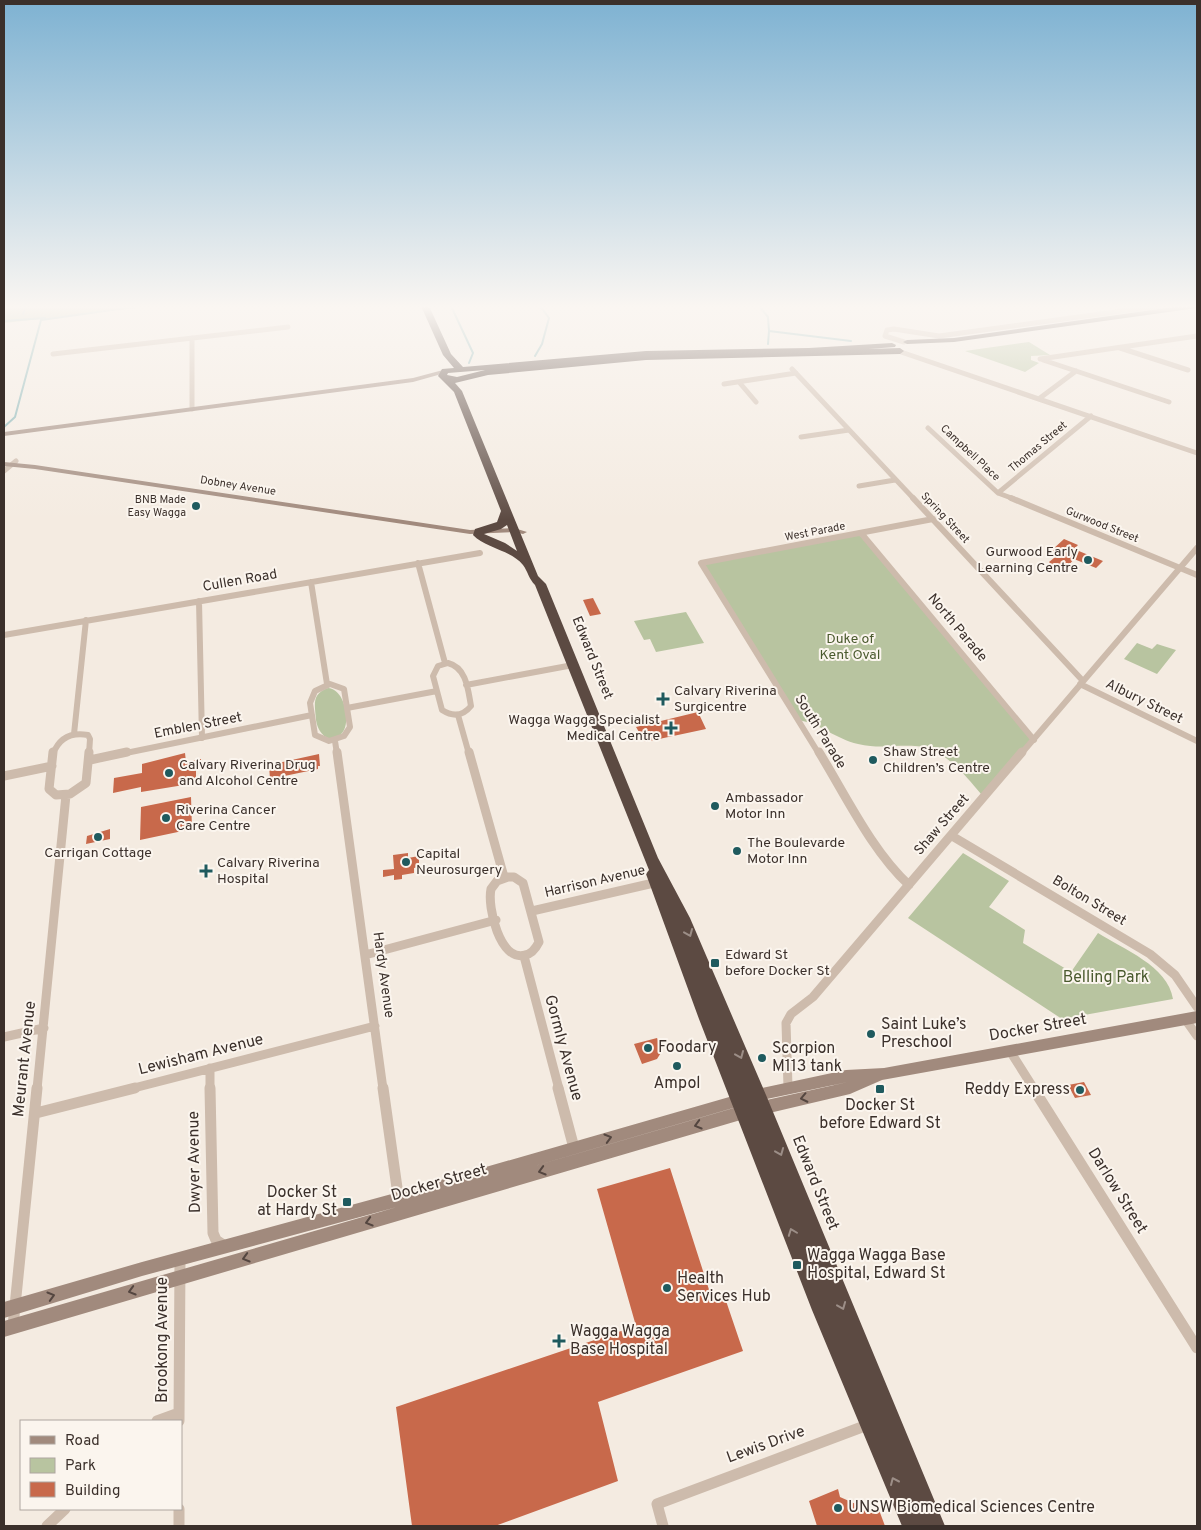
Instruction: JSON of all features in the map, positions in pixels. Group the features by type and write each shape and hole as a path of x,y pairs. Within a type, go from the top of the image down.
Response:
{"highway":[{"name":"Edward Street","path":"446,377 458,390 506,512 541,575 540,584"},
{"name":"Edward Street","path":"464,377 464,388 528,564 533,576 540,584 751,1103 878,1421 914,1526"},
{"path":"475,533 499,526 505,521 506,512"},
{"path":"475,533 501,545 528,564"},
{"name":"Edward Street","path":"878,1421 933,1526"}],"main road":[{"path":"4,434 434,377"},
{"name":"Dobney Avenue","path":"4,460 10,464 475,533 518,533"},
{"name":"Docker Street","path":"9,1308 228,1247 400,1206 751,1103 788,1087 846,1076 884,1074 1191,1018"},
{"name":"Docker Street","path":"8,1328 179,1277 574,1148 751,1103 850,1088 884,1074"}],"street":[{"path":"192,377 192,409"},
{"name":"Spring Street","path":"739,382 762,377"},
{"name":"Spring Street","path":"800,377 933,519 1082,683"},
{"path":"981,377 1197,453"},
{"path":"1040,398 1067,377"},
{"path":"1095,377 1169,402"},
{"path":"724,384 739,382 756,402"},
{"name":"Thomas Street","path":"998,493 1092,416"},
{"name":"Campbell Place","path":"928,428 998,493"},
{"path":"801,438 849,430"},
{"path":"4,471 10,464"},
{"path":"859,486 895,480"},
{"name":"Gurwood Street","path":"998,493 1197,574"},
{"name":"West Parade","path":"701,563 933,519"},
{"name":"North Parade","path":"861,533 1034,740"},
{"name":"Shaw Street","path":"788,1087 786,1023 791,1014 813,997 1197,548"},
{"name":"Cullen Road","path":"4,635 480,553"},
{"path":"418,563 445,663"},
{"name":"South Parade","path":"701,563 875,843 895,872 908,884"},
{"path":"311,582 326,684"},
{"path":"199,601 202,738"},
{"path":"74,734 86,620"},
{"path":"445,663 453,663 460,667 466,685 471,706 465,712 458,715 449,715 442,710 437,691 433,672 438,666 445,663"},
{"path":"466,685 573,665"},
{"name":"Albury Street","path":"1082,683 1197,741"},
{"path":"326,684 335,684 344,689 350,727 344,736 335,741 323,741 315,735 310,695 317,687 326,684"},
{"path":"347,708 437,691"},
{"name":"Emblen Street","path":"90,760 312,715"},
{"path":"458,715 504,878"},
{"path":"74,734 83,734 90,739 90,760 86,783 76,792 56,795 49,789 55,745 64,737 74,734"},
{"name":"Hardy Avenue","path":"335,741 400,1206"},
{"path":"4,776 52,766"},
{"name":"Meurant Avenue","path":"8,1328 9,1308 36,1113 66,795"},
{"name":"Bolton Street","path":"952,836 1150,954 1175,975 1197,1007"},
{"path":"504,878 514,878 523,884 532,911 539,942 533,952 524,956 513,956 504,948 496,920 489,891 495,882 504,878"},
{"name":"Harrison Avenue","path":"532,911 660,881"},
{"path":"365,955 496,920"},
{"name":"Gormly Avenue","path":"524,956 574,1148"},
{"path":"1191,1018 1197,1036"},
{"name":"Lewisham Avenue","path":"36,1113 375,1026"},
{"path":"4,1037 44,1028"},
{"name":"Darlow Street","path":"1010,1051 1197,1348"},
{"name":"Dwyer Avenue","path":"210,1068 212,1232 216,1240 228,1247"},
{"name":"Brookong Avenue","path":"179,1417 180,1260"},
{"path":"162,1420 179,1417"},
{"name":"Lewis Drive","path":"663,1526 657,1504 878,1421"},
{"path":"47,1526 64,1510"},
{"path":"179,1510 179,1526"}],"green space":[{"name":"Duke of Kent Oval","path":"861,533 1034,740 981,794 952,763 935,751 915,746 880,747 858,744 842,739 813,724 798,720 701,563"},
{"path":"686,612 704,643 656,652 650,639 644,640 634,621"},
{"path":"1137,643 1152,649 1157,644 1176,650 1157,674 1124,659"},
{"path":"328,688 338,693 346,712 344,730 336,738 331,739 323,735 317,726 315,710 316,697"},
{"name":"Belling Park","path":"963,853 1009,881 989,907 1025,930 1023,943 1071,972 1098,933 1154,968 1163,977 1173,999 1062,1019 908,918"}],"building":[{"name":"Gurwood Early Learning Centre","path":"1064,539 1078,545 1074,549 1103,561 1096,568 1074,559 1063,572 1050,566 1049,562 1059,554 1052,550"},
{"path":"593,598 601,614 590,616 583,600"},
{"name":"Wagga Wagga Specialist Medical Centre","path":"698,712 706,729 645,742 636,727"},
{"name":"Calvary Riverina Drug and Alcohol Centre","path":"185,753 186,762 201,759 201,765 196,767 196,783 141,792 141,787 113,793 114,778 142,773 142,764"},
{"path":"319,754 320,766 318,766 318,769 270,779 269,765"},
{"name":"Riverina Cancer Care Centre","path":"191,797 192,829 140,840 141,807"},
{"name":"Carrigan Cottage","path":"110,829 110,839 86,844 87,836"},
{"name":"Capital Neurosurgery","path":"408,853 408,858 419,856 419,867 414,868 414,873 402,875 402,879 394,880 394,875 383,877 383,870 394,869 393,855"},
{"name":"Foodary","path":"657,1038 662,1051 657,1059 642,1064 634,1044"},
{"name":"Reddy Express","path":"1084,1082 1091,1095 1075,1098 1068,1085"},
{"path":"670,1168 712,1299 724,1295 743,1351 598,1402 618,1481 495,1526 412,1526 396,1407 636,1326 597,1189"},
{"name":"UNSW Biomedical Sciences Centre","path":"838,1489 840,1497 858,1505 864,1502 868,1514 879,1510 885,1526 817,1526 809,1501"}],"waterway":[{"path":"4,427 15,417 26,377"}],"place":[{"name":"BNB Made Easy Wagga","path":"196,506"},
{"name":"Gurwood Early Learning Centre","path":"1088,560"},
{"name":"Calvary Riverina Surgicentre","path":"663,699"},
{"name":"Wagga Wagga Specialist Medical Centre","path":"671,728"},
{"name":"Shaw Street Children’s Centre","path":"873,760"},
{"name":"Calvary Riverina Drug and Alcohol Centre","path":"169,773"},
{"name":"Ambassador Motor Inn","path":"715,806"},
{"name":"Riverina Cancer Care Centre","path":"166,818"},
{"name":"Carrigan Cottage","path":"98,837"},
{"name":"The Boulevarde Motor Inn","path":"737,851"},
{"name":"Capital Neurosurgery","path":"406,862"},
{"name":"Calvary Riverina Hospital","path":"206,871"},
{"name":"Edward St before Docker St","path":"715,963"},
{"name":"Saint Luke’s Preschool","path":"871,1034"},
{"name":"Foodary","path":"648,1048"},
{"name":"Scorpion M113 tank","path":"762,1058"},
{"name":"Ampol","path":"677,1066"},
{"name":"Docker St before Edward St","path":"880,1089"},
{"name":"Reddy Express","path":"1080,1090"},
{"name":"Docker St at Hardy St","path":"347,1202"},
{"name":"Wagga Wagga Base Hospital, Edward St","path":"797,1265"},
{"name":"Health Services Hub","path":"667,1288"},
{"name":"Wagga Wagga Base Hospital","path":"559,1341"},
{"name":"UNSW Biomedical Sciences Centre","path":"838,1508"}]}
